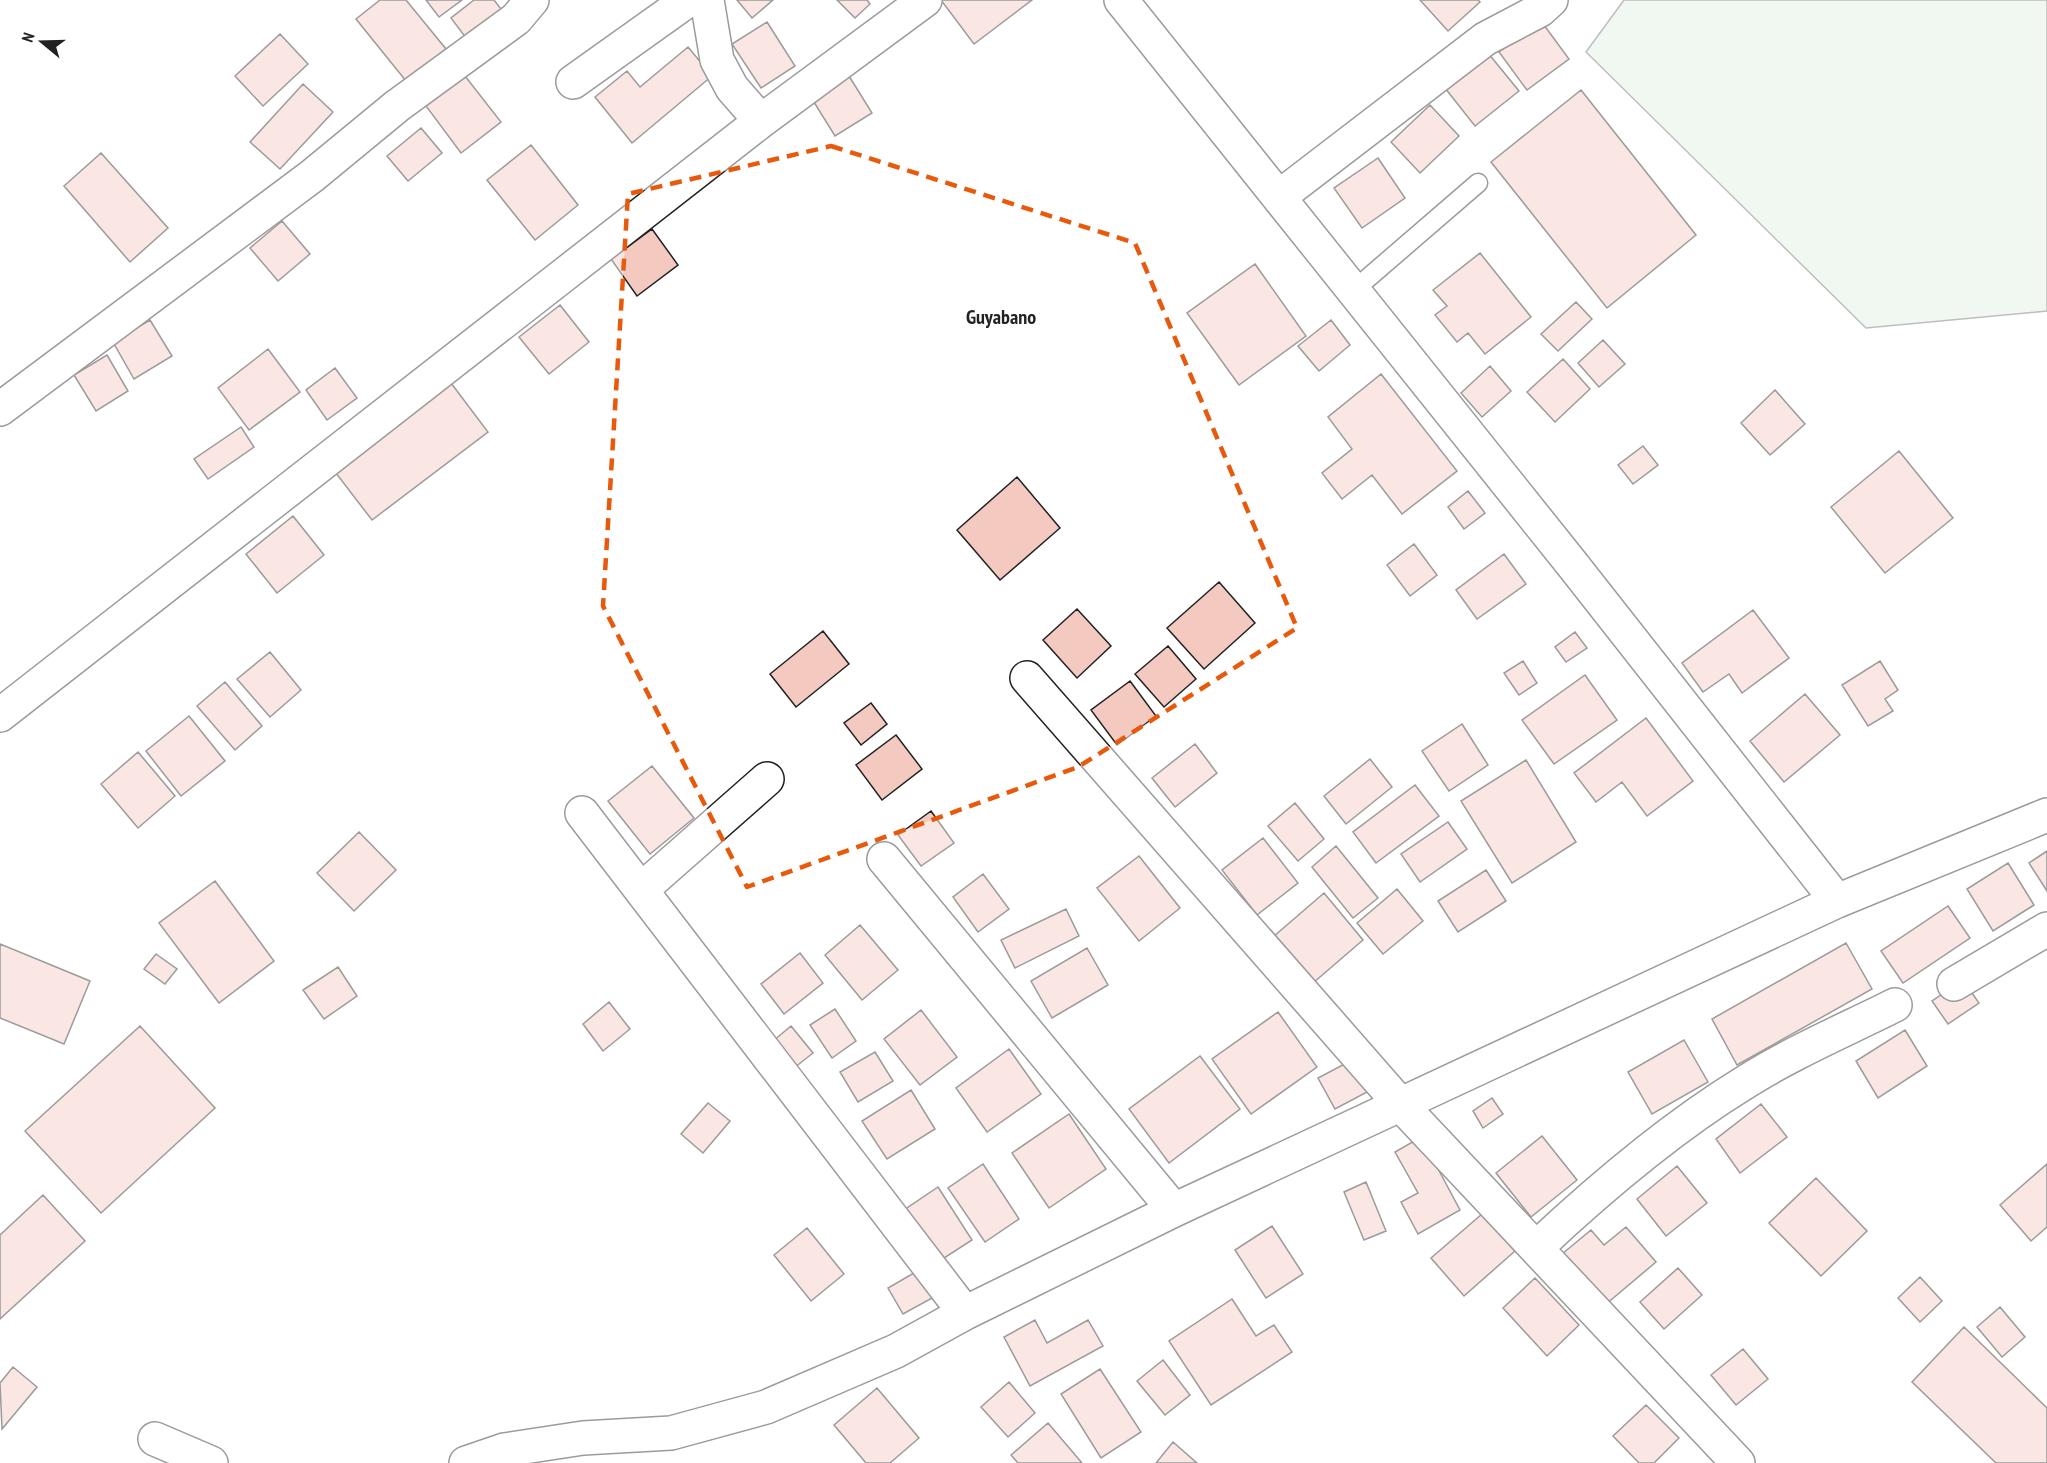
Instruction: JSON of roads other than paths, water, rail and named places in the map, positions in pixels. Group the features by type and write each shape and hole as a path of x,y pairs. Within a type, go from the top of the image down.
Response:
{"street":[{"path":"0,409 312,176 398,106 516,19 532,0"},
{"path":"573,82 688,0"},
{"path":"707,0 717,60 732,88 761,121"},
{"path":"0,715 761,121 925,0"},
{"path":"1121,0 1837,901"},
{"path":"1279,197 1485,39 1540,10 1551,0"},
{"path":"1027,678 1401,1105 1738,1463"},
{"path":"641,890 767,779"},
{"path":"582,813 965,1313"},
{"path":"466,1463 504,1450 583,1438 671,1433 741,1415 896,1351 965,1313 1174,1210 1837,901 2047,815"},
{"path":"884,859 1174,1210"},
{"path":"1954,984 2047,929"},
{"path":"1536,1248 1583,1204 1713,1103 1746,1081 1895,1005"},
{"path":"155,1439 211,1463"}],"lane":[{"path":"1354,291 1478,183"}],"district":[{"name":"Guyabano","path":"1001,317"}]}
